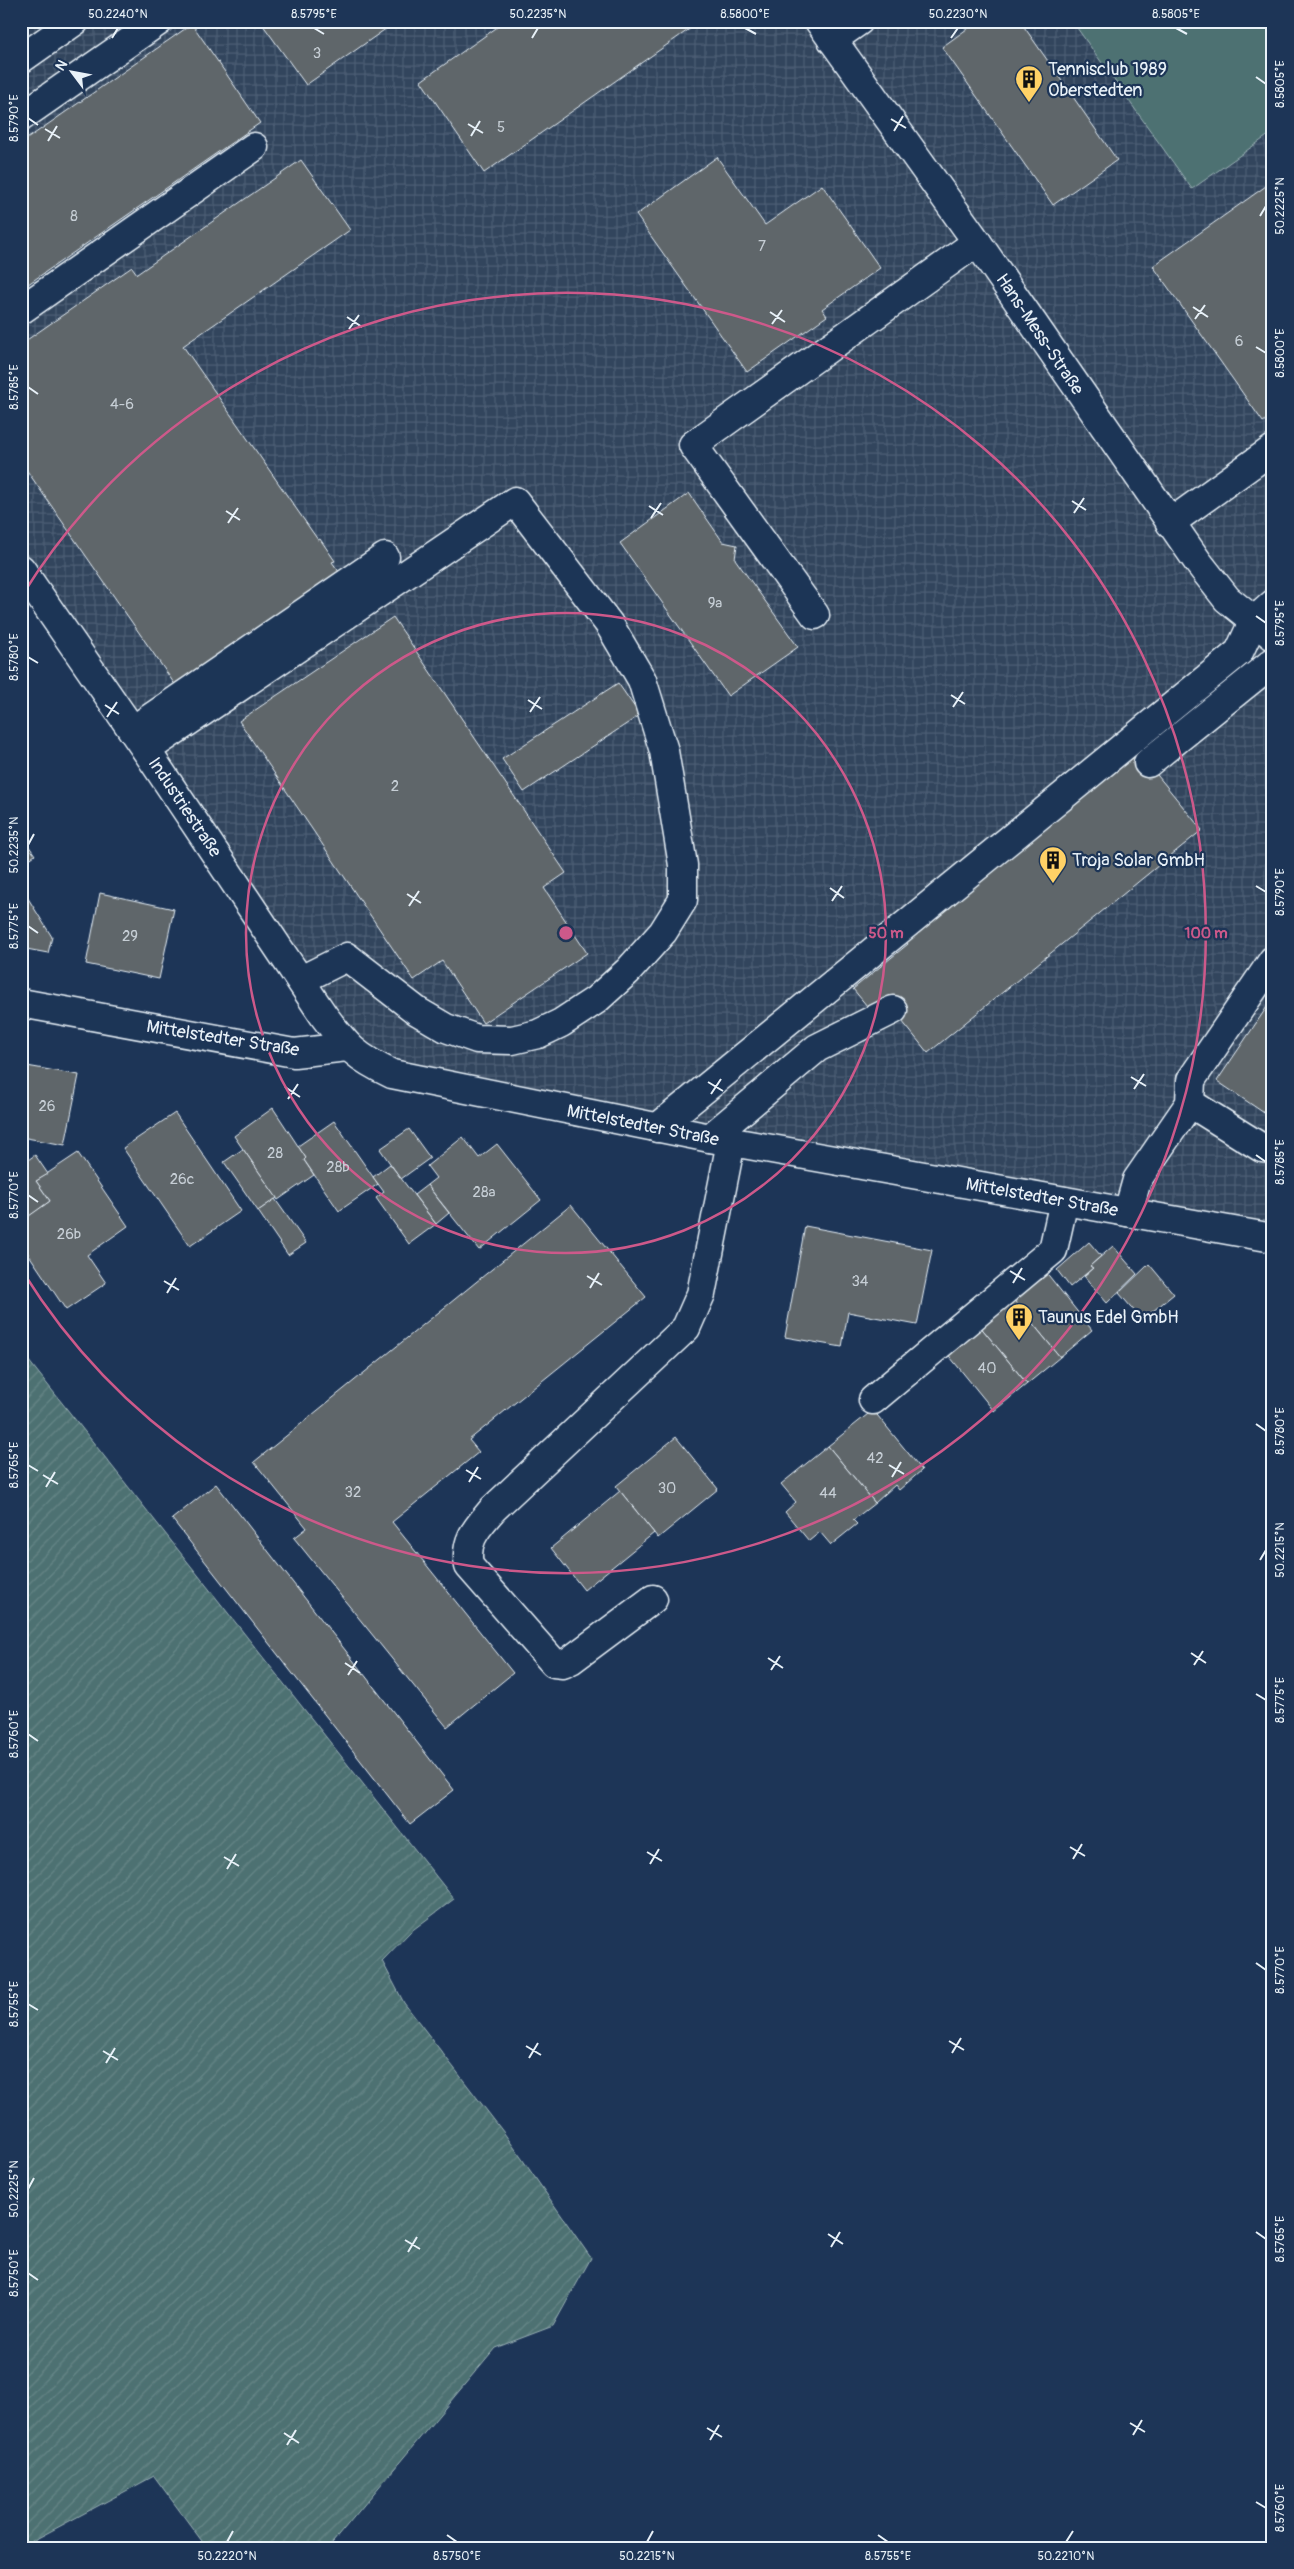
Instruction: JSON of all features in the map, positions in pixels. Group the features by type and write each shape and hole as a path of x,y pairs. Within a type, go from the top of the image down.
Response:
{"street":[{"path":"21,59 75,21"},
{"path":"21,117 158,21"},
{"path":"826,31 859,21"},
{"name":"Hans-Mess-Straße","path":"826,31 977,242 1170,523 1227,599 1263,629"},
{"path":"21,310 254,147"},
{"path":"814,615 693,444 977,242"},
{"path":"1170,523 1273,449"},
{"path":"140,740 515,501 609,624 642,680 664,751 684,865 684,900 663,932 628,971 596,1000 561,1023 538,1034 512,1040 476,1038 446,1028 417,1011 347,957 301,980"},
{"path":"140,740 385,557"},
{"name":"Industriestraße","path":"21,569 140,740 347,1047"},
{"path":"658,1128 1239,652 1263,629 1273,604"},
{"path":"1148,763 1273,662"},
{"path":"1128,1212 1137,1180 1190,1103 1191,1080 1273,960"},
{"name":"Mittelstedter Straße","path":"21,1003 294,1053 347,1047 369,1063 392,1074 720,1140 1273,1238"},
{"path":"652,1600 571,1660 563,1664 554,1663 470,1566 466,1551 475,1531 493,1509 686,1328 696,1310 701,1294 720,1140 818,1048 893,1010"},
{"path":"1190,1103 1262,1148 1273,1149"},
{"path":"873,1400 1053,1250 1064,1201"}],"shaded area":[{"path":"21,21 1273,21 1273,1238 369,1063 21,569"}],"green space":[{"path":"1072,21 1273,21 1273,132 1192,189"},
{"path":"21,1351 454,1899 410,1932 382,1961 404,2003 504,2133 591,2258 553,2326 495,2348 328,2548 207,2548 154,2476 21,2547"}],"building":[{"path":"260,21 397,21 306,85"},
{"path":"506,21 701,21 484,173 421,81"},
{"name":"Tennisclub 1989 Oberstedten","path":"978,21 1020,21 1117,160 1053,205 942,47"},
{"path":"192,24 260,123 21,289 21,143"},
{"path":"717,157 765,225 822,185 880,268 822,309 827,316 747,372 636,215"},
{"path":"301,160 350,230 183,346 318,540 320,539 335,561 332,562 342,576 178,689 21,462 21,344 132,267 137,274"},
{"path":"1273,181 1273,415 1263,422 1153,266"},
{"path":"689,493 723,542 737,545 735,559 798,647 728,696 620,543"},
{"path":"393,617 566,873 544,888 587,953 483,1023 442,961 414,980 239,721"},
{"path":"618,683 640,715 524,792 502,759"},
{"name":"Troja Solar GmbH","path":"1136,749 1202,830 928,1053 893,1010 872,1012 853,989 908,944 904,938"},
{"path":"21,835 35,855 21,865"},
{"path":"21,887 52,937 48,953 21,948"},
{"path":"100,893 174,909 159,979 86,964"},
{"path":"1273,992 1273,1119 1217,1081 1271,1001 1268,1000"},
{"path":"21,1065 79,1075 65,1145 21,1137"},
{"path":"273,1108 306,1158 304,1160 314,1175 278,1200 234,1136"},
{"path":"175,1113 241,1211 190,1246 123,1148"},
{"path":"334,1121 378,1184 339,1211 304,1160 306,1158 298,1146"},
{"path":"409,1129 430,1158 401,1179 380,1149"},
{"path":"463,1137 479,1158 497,1144 541,1200 479,1250 427,1185 436,1178 427,1166"},
{"path":"243,1149 277,1198 258,1211 224,1162"},
{"path":"78,1153 128,1226 87,1255 106,1283 66,1310 21,1243 21,1221 50,1201 36,1181"},
{"path":"35,1155 48,1174 36,1181 50,1201 22,1221 21,1165"},
{"path":"390,1164 436,1224 409,1244 376,1198 384,1192 373,1177"},
{"path":"427,1185 449,1213 436,1224 414,1195"},
{"path":"275,1199 306,1243 288,1255 258,1211"},
{"path":"571,1205 646,1297 469,1440 479,1452 392,1522 513,1673 447,1727 294,1538 307,1528 254,1462"},
{"path":"805,1226 932,1250 917,1325 848,1312 842,1347 785,1337"},
{"path":"1089,1242 1101,1256 1090,1266 1093,1268 1070,1287 1057,1270"},
{"path":"1113,1246 1137,1274 1107,1303 1084,1276 1093,1268 1090,1266"},
{"path":"1149,1264 1174,1294 1142,1320 1119,1293"},
{"path":"1045,1271 1092,1330 1060,1357 1012,1298"},
{"name":"Taunus Edel GmbH","path":"1012,1298 1060,1357 1027,1384 979,1325"},
{"path":"979,1325 1027,1384 994,1411 946,1352"},
{"path":"873,1410 922,1470 899,1490 895,1485 875,1503 828,1446"},
{"path":"676,1437 718,1489 658,1538 616,1486"},
{"path":"828,1446 875,1503 853,1520 857,1524 831,1545 820,1532 809,1541 785,1512 796,1502 781,1484"},
{"path":"216,1484 454,1790 410,1824 172,1519"},
{"path":"620,1491 654,1533 584,1590 551,1548"}],"place":[{"name":"Tennisclub 1989 Oberstedten","path":"1029,103"},
{"name":"Troja Solar GmbH","path":"1053,884"},
{"name":"Taunus Edel GmbH","path":"1019,1341"}]}
